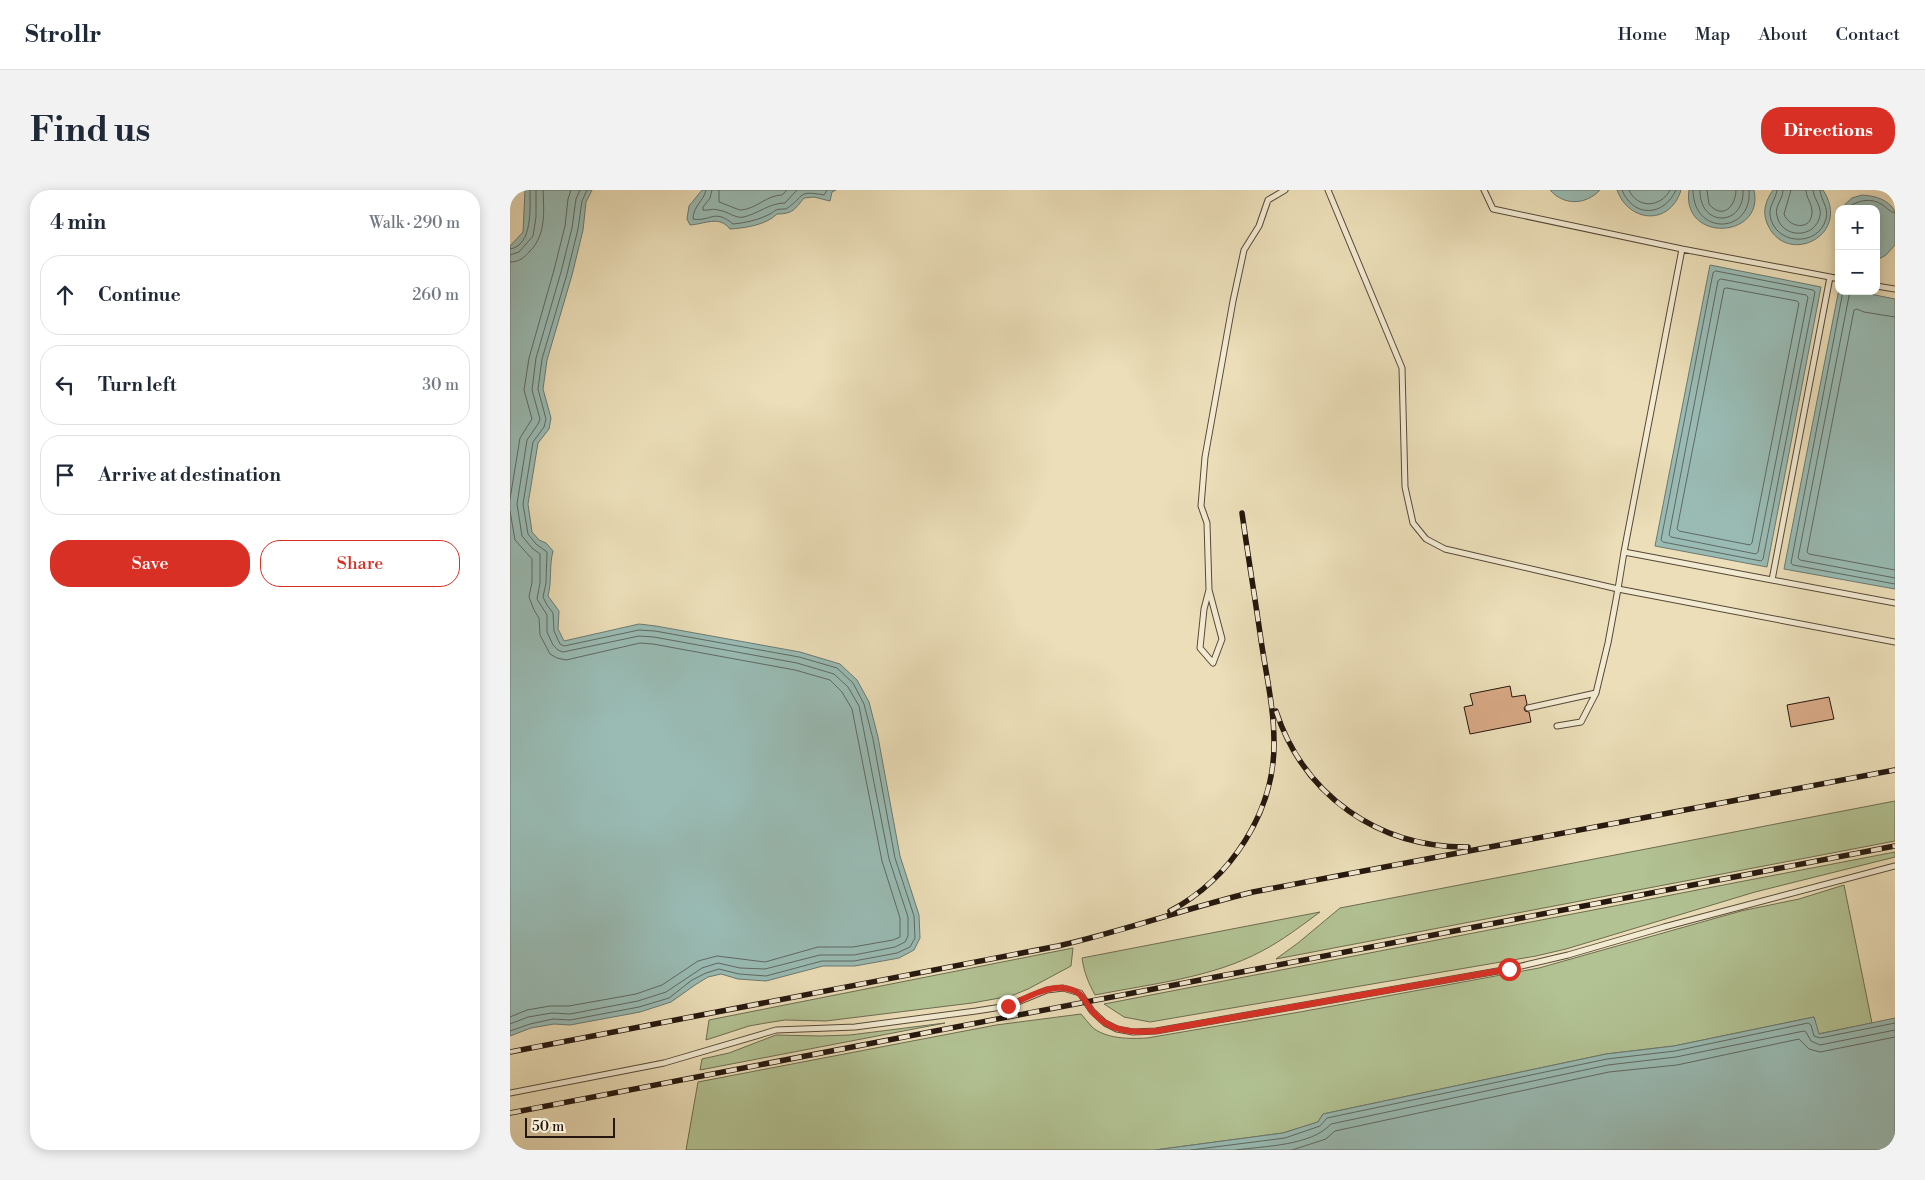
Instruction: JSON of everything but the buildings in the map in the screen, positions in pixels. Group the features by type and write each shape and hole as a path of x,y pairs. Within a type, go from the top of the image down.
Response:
{"lane":[{"path":"1210,590 1204,609 1200,648 1213,663 1222,639 1210,590 1207,523 1201,506 1205,457 1244,250 1259,226 1268,200 1285,190"},
{"path":"1328,190 1402,368 1405,487 1413,523 1426,539 1445,549 1618,589 1895,642"},
{"path":"1484,190 1493,209 1682,249 1835,278"},
{"path":"1557,726 1581,722 1596,693 1608,643 1682,249"},
{"path":"1772,580 1830,277"},
{"path":"1880,287 1895,289"},
{"path":"1624,552 1895,603"},
{"path":"1528,708 1596,693"},
{"path":"510,1093 664,1063 776,1030 855,1027 976,1012 1008,1006 1047,990 1063,988 1080,993 1092,1011 1105,1023 1117,1029 1133,1032 1156,1031 1509,969 1568,955 1664,927 1895,866"}],"green space":[{"path":"1895,801 1895,841 1276,959 1340,908"},
{"path":"1895,852 1895,857 1755,892 1566,949 1536,956 1150,1022 1124,1017 1104,1004"},
{"path":"1844,885 1872,1023 1818,1034 1814,1017 1674,1046 1606,1054 1323,1114 1318,1122 1283,1133 1155,1150 686,1150 698,1082 996,1025 1081,1014 1092,1027 1104,1034 1118,1037 1147,1038 1300,1012 1539,968 1741,911 1799,899"},
{"path":"1320,912 1285,938 1262,951 1223,968 1202,974 1095,995 1084,968 1082,958"},
{"path":"1073,948 1071,966 1011,996 972,1003 826,1021 785,1020 749,1026 706,1040 709,1020"},
{"path":"945,1023 700,1070 702,1059 729,1053 776,1035 850,1035"}],"water":[{"path":"525,190 592,190 586,202 583,230 572,275 547,360 543,389 551,418 549,429 538,443 528,504 532,532 553,551 548,596 559,611 558,629 564,641 639,624 656,626 800,652 840,664 857,680 869,702 878,737 900,856 919,915 920,938 914,950 899,958 855,966 823,966 766,981 738,979 721,974 708,977 671,1002 640,1012 570,1025 554,1024 531,1028 510,1036 510,246 523,232"},
{"path":"702,190 836,190 832,192 830,201 814,197 804,198 790,212 777,214 767,221 755,225 730,229 721,222 716,221 690,225 687,219 689,206"},
{"path":"1550,190 1600,190 1588,199 1575,202 1562,199"},
{"path":"1617,190 1681,190 1676,202 1668,210 1659,215 1649,216 1631,209 1623,201"},
{"path":"1689,190 1754,190 1754,206 1747,218 1736,226 1723,228 1709,226 1697,219 1690,207"},
{"path":"1773,190 1823,190 1830,206 1829,221 1823,233 1813,241 1801,244 1788,243 1776,236 1767,223 1765,214 1768,198"},
{"path":"1862,195 1872,196 1881,199 1895,211 1895,245 1880,258 1880,205 1844,205 1852,198"},
{"path":"1710,265 1821,287 1767,567 1655,546"},
{"path":"1838,295 1875,295 1895,299 1895,589 1784,569"},
{"path":"1814,1017 1819,1034 1895,1018 1895,1150 1155,1150 1283,1133 1318,1122 1323,1114 1606,1054 1674,1046"}],"railway":[{"path":"1170,911 1212,881 1230,862 1258,817 1267,793 1272,768 1274,729 1242,513"},
{"path":"1276,711 1289,741 1305,768 1326,792 1349,811 1376,827 1404,838 1435,845 1468,847"},
{"path":"510,1052 1058,946 1253,892 1895,770"},
{"path":"510,1113 1895,846"}],"route":[{"path":"1008,1006 1047,990 1063,988 1080,993 1092,1011 1105,1023 1117,1029 1133,1032 1156,1031 1509,969"}]}
